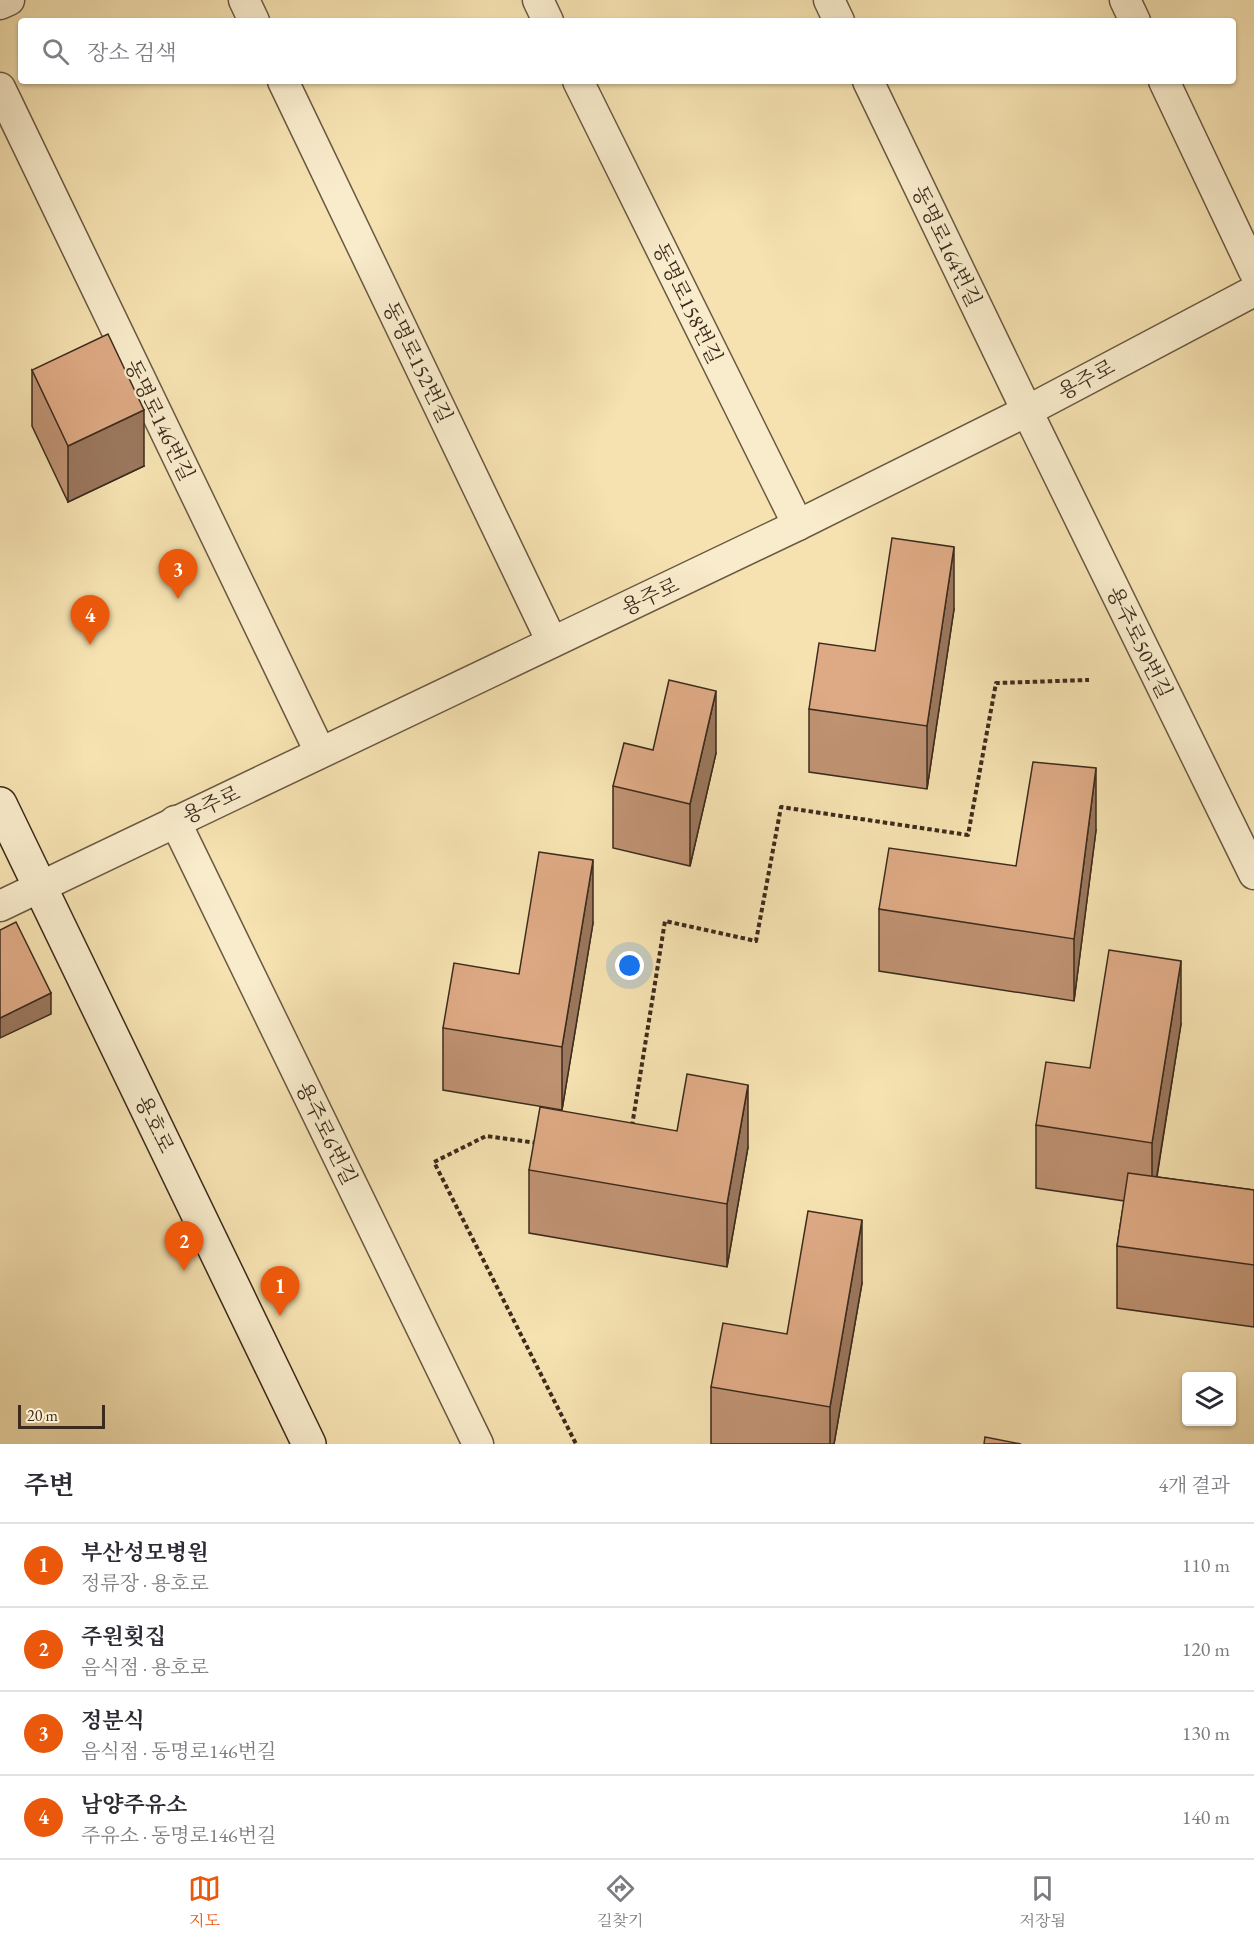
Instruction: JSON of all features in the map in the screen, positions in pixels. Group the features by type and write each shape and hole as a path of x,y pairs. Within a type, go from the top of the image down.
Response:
{"main road":[{"name":"용호로","path":"0,804 309,1444"}],"street":[{"path":"0,4 9,0"},
{"path":"244,0 253,18"},
{"path":"538,0 547,18"},
{"path":"829,0 838,18"},
{"path":"1125,0 1134,18"},
{"name":"동명로152번길","path":"284,84 552,642"},
{"name":"동명로158번길","path":"579,84 798,525"},
{"name":"동명로164번길","path":"869,84 1026,411"},
{"path":"1165,84 1254,271"},
{"name":"동명로146번길","path":"0,88 320,752"},
{"name":"용주로","path":"0,906 798,525 1026,411 1254,291"},
{"name":"용주로50번길","path":"1026,411 1254,874"},
{"name":"용주로6번길","path":"175,821 478,1444"}],"path":[{"path":"631,1132 665,921 756,941 781,807 968,835 996,683 1089,680"},
{"path":"545,1144 486,1136 434,1161 576,1444"}],"building":[{"path":"108,334 144,410 68,446 32,370"},
{"path":"892,538 954,547 927,726 809,709 819,643 875,651"},
{"path":"669,680 716,691 690,804 613,786 624,743 653,750"},
{"path":"1033,762 1096,768 1074,939 879,909 889,848 1016,866"},
{"path":"539,852 593,860 562,1047 443,1028 454,963 519,974"},
{"path":"16,922 51,993 0,1018 0,930"},
{"path":"1109,950 1181,961 1152,1143 1036,1125 1046,1062 1090,1068"},
{"path":"687,1074 748,1085 727,1204 529,1170 540,1107 677,1131"},
{"path":"1128,1173 1254,1190 1254,1265 1117,1246"},
{"path":"808,1211 862,1220 830,1407 711,1387 723,1323 787,1334"},
{"path":"985,1437 1021,1444 984,1444"}],"place":[{"name":"정분식","path":"178,599"},
{"name":"남양주유소","path":"90,645"},
{"name":"주원횟집","path":"184,1271"},
{"name":"부산성모병원","path":"280,1316"}]}
